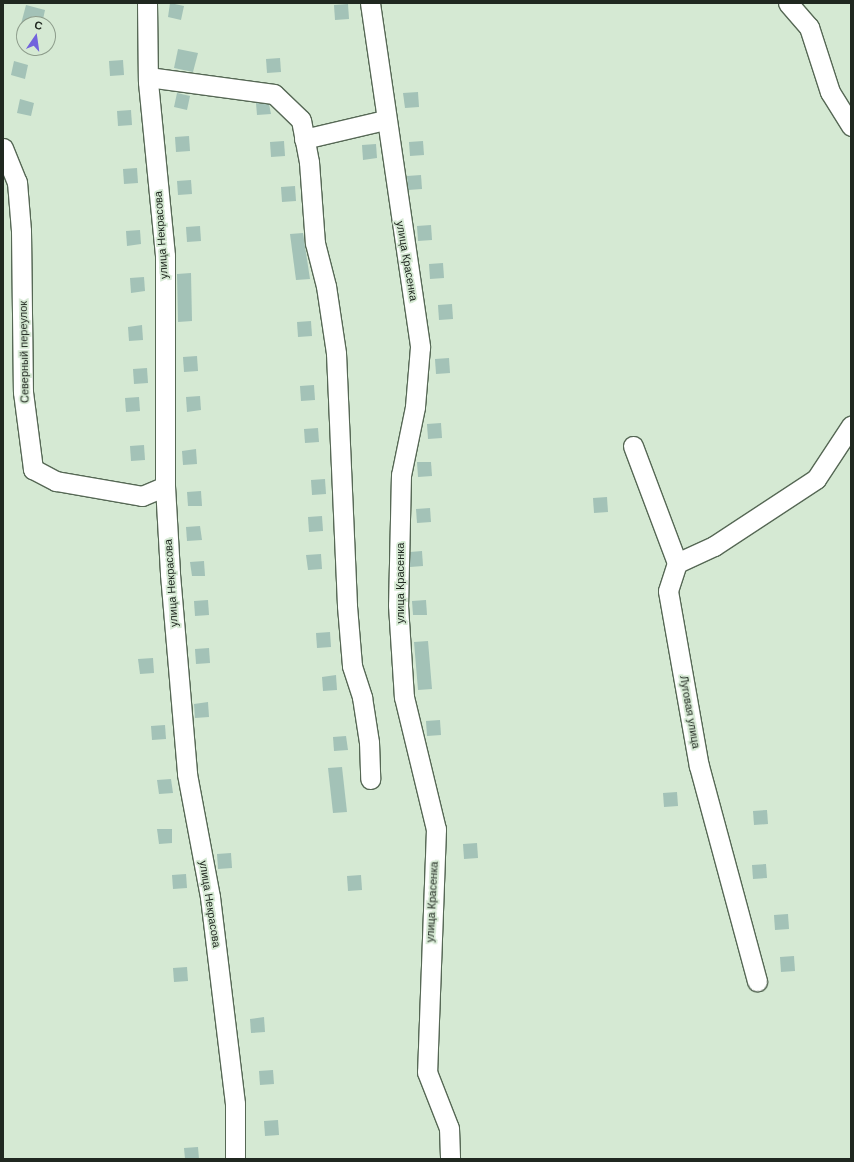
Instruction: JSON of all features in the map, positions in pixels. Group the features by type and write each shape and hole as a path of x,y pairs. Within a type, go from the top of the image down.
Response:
{"street":[{"name":"улица Некрасова","path":"147,3 148,77 165,256 165,486 187,774 210,897 222,983 235,1104 235,1159"},
{"name":"улица Красенка","path":"370,3 385,120 420,347 415,407 401,475 398,605 404,697 436,829 427,1072 449,1128 450,1159"},
{"path":"788,3 809,27 830,92 851,126"},
{"path":"148,77 274,94 301,120 315,244 326,286 336,353 346,606 352,666 362,697 368,734 370,779"},
{"path":"304,139 385,120"},
{"name":"Северный переулок","path":"3,148 17,189 23,392 33,469 56,481 142,496 165,486"},
{"path":"633,446 676,563 714,546 816,479 851,426"},
{"name":"Луговая улица","path":"676,563 668,591 699,766 757,981"}],"building":[{"path":"170,3 184,6 181,20 168,17"},
{"path":"348,4 349,19 335,20 334,5"},
{"path":"26,5 45,10 44,16 23,16"},
{"path":"178,49 198,53 193,72 174,68"},
{"path":"280,58 281,72 267,73 266,59"},
{"path":"123,60 124,75 110,76 109,61"},
{"path":"14,61 28,65 25,79 11,75"},
{"path":"418,92 419,107 405,108 403,93"},
{"path":"177,93 190,96 187,110 174,107"},
{"path":"20,99 34,103 31,116 17,113"},
{"path":"256,103 269,104 271,114 257,115"},
{"path":"131,110 132,125 118,126 117,111"},
{"path":"189,136 190,151 176,152 175,137"},
{"path":"284,141 285,156 271,157 270,142"},
{"path":"423,141 424,155 410,156 409,142"},
{"path":"376,144 377,158 363,160 362,145"},
{"path":"137,168 138,183 124,184 123,169"},
{"path":"421,175 422,189 408,190 407,176"},
{"path":"191,180 192,194 178,195 177,181"},
{"path":"295,186 296,201 282,202 281,187"},
{"path":"431,225 432,240 418,241 417,226"},
{"path":"200,226 201,241 187,242 186,227"},
{"path":"140,230 141,244 127,246 126,231"},
{"path":"303,233 310,279 296,280 290,234"},
{"path":"443,263 444,278 430,279 429,264"},
{"path":"191,273 192,321 178,322 177,274"},
{"path":"144,277 145,291 131,293 130,278"},
{"path":"452,304 453,319 439,320 438,305"},
{"path":"311,321 312,336 298,337 297,322"},
{"path":"142,325 143,340 129,341 128,327"},
{"path":"197,356 198,371 184,372 183,357"},
{"path":"449,358 450,373 436,374 435,359"},
{"path":"147,368 148,383 134,384 133,369"},
{"path":"314,385 315,400 301,401 300,386"},
{"path":"200,396 201,410 187,412 186,397"},
{"path":"139,397 140,411 126,412 125,398"},
{"path":"441,423 442,438 428,439 427,424"},
{"path":"318,428 319,442 305,443 304,429"},
{"path":"144,445 145,460 131,461 130,446"},
{"path":"196,449 197,464 183,465 182,451"},
{"path":"417,462 431,462 432,476 418,477"},
{"path":"325,479 326,494 312,495 311,480"},
{"path":"201,491 202,506 188,506 187,492"},
{"path":"607,497 608,512 594,513 593,498"},
{"path":"430,508 431,522 417,523 416,509"},
{"path":"322,516 323,531 309,532 308,517"},
{"path":"200,526 202,540 187,541 186,527"},
{"path":"422,551 423,566 410,567 410,552"},
{"path":"321,554 322,569 308,570 306,555"},
{"path":"204,561 205,576 192,576 190,562"},
{"path":"208,600 209,615 195,616 194,601"},
{"path":"426,600 427,615 413,615 412,601"},
{"path":"330,632 331,647 317,648 316,633"},
{"path":"428,641 432,689 418,690 414,642"},
{"path":"209,648 210,663 196,664 195,649"},
{"path":"153,658 154,673 140,674 138,659"},
{"path":"336,675 337,690 323,691 322,677"},
{"path":"208,702 209,717 195,718 194,704"},
{"path":"440,720 441,735 427,736 426,721"},
{"path":"165,725 166,739 152,740 151,726"},
{"path":"346,736 348,750 334,751 333,737"},
{"path":"342,767 347,812 333,813 328,768"},
{"path":"171,779 173,793 159,794 157,780"},
{"path":"677,792 678,806 664,807 663,793"},
{"path":"767,810 768,824 754,825 753,811"},
{"path":"157,829 172,829 172,843 159,844"},
{"path":"477,843 478,858 464,859 463,844"},
{"path":"231,853 232,868 218,869 217,854"},
{"path":"766,864 767,878 753,879 752,865"},
{"path":"186,874 187,888 173,889 172,875"},
{"path":"361,875 362,890 348,891 347,876"},
{"path":"788,914 789,929 775,930 774,915"},
{"path":"794,956 795,971 781,972 780,957"},
{"path":"187,967 188,981 174,982 173,968"},
{"path":"264,1017 265,1032 251,1033 250,1019"},
{"path":"273,1070 274,1084 260,1085 259,1071"},
{"path":"278,1120 279,1135 265,1136 264,1121"},
{"path":"198,1147 199,1159 185,1159 184,1148"}]}
